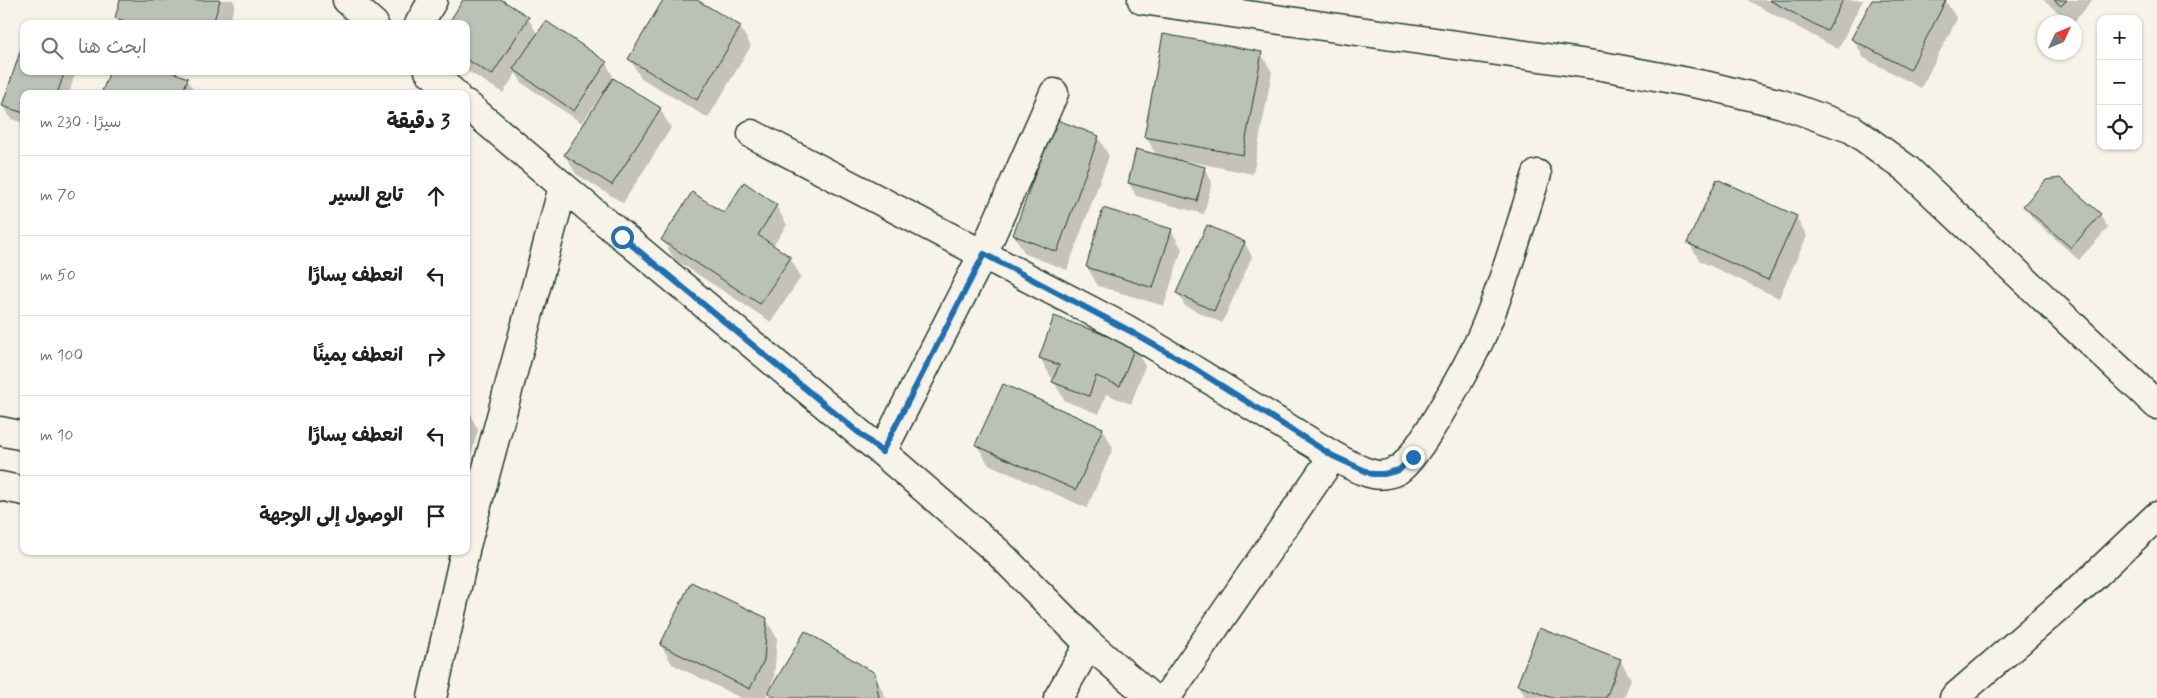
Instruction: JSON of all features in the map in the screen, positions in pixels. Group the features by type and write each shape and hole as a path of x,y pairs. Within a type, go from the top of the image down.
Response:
{"street":[{"path":"347,0 370,20"},
{"path":"421,20 433,0"},
{"path":"1142,0 1602,66 1709,86 1782,104 1852,129 1907,169 2157,405"},
{"path":"434,75 450,90"},
{"path":"882,452 984,254 1054,93"},
{"path":"470,107 882,452 999,553 1089,644 1152,698"},
{"path":"752,134 984,254 1176,358 1333,456 1372,474 1384,474 1399,470 1413,457 1446,403 1484,330 1503,281 1537,174"},
{"path":"470,528 563,187"},
{"path":"0,431 20,435"},
{"path":"1166,698 1333,456"},
{"path":"0,486 20,490"},
{"path":"1954,698 2090,580 2157,516"},
{"path":"432,698 463,555"},
{"path":"1058,698 1089,644"}],"building":[{"path":"120,0 220,0 214,20 122,20 115,18"},
{"path":"463,0 502,0 529,17 492,75 470,61 470,20 450,20"},
{"path":"663,0 697,0 741,26 697,100 628,59"},
{"path":"1769,0 1843,0 1827,31"},
{"path":"1872,0 1946,0 1910,70 1851,39"},
{"path":"2054,0 2067,0 2061,6"},
{"path":"546,21 607,62 574,111 513,69"},
{"path":"1163,34 1262,52 1243,155 1144,137"},
{"path":"20,52 20,75 64,75 58,90 20,90 20,112 2,106"},
{"path":"108,75 180,75 188,78 184,90 103,90"},
{"path":"613,78 661,108 612,185 564,155"},
{"path":"1055,119 1099,136 1057,252 1013,235"},
{"path":"1136,149 1205,167 1197,201 1128,183"},
{"path":"2060,178 2101,214 2071,248 2023,206 2046,180"},
{"path":"1717,179 1797,216 1768,280 1687,243"},
{"path":"744,182 777,205 758,235 791,257 760,304 661,240 692,192 724,213"},
{"path":"1103,208 1172,229 1153,288 1086,267"},
{"path":"1207,225 1245,242 1214,311 1176,293"},
{"path":"1054,316 1135,346 1120,386 1096,376 1089,396 1052,382 1059,365 1039,358"},
{"path":"1003,384 1103,428 1076,490 975,445"},
{"path":"691,582 767,618 764,660 750,689 660,645"},
{"path":"1539,628 1621,659 1606,698 1552,698 1517,685"},
{"path":"805,631 875,673 879,698 777,698 768,693"}],"route":[{"path":"622,237 882,452 984,254 1128,330 1184,362 1333,456 1372,474 1384,474 1399,470 1413,457"}]}
